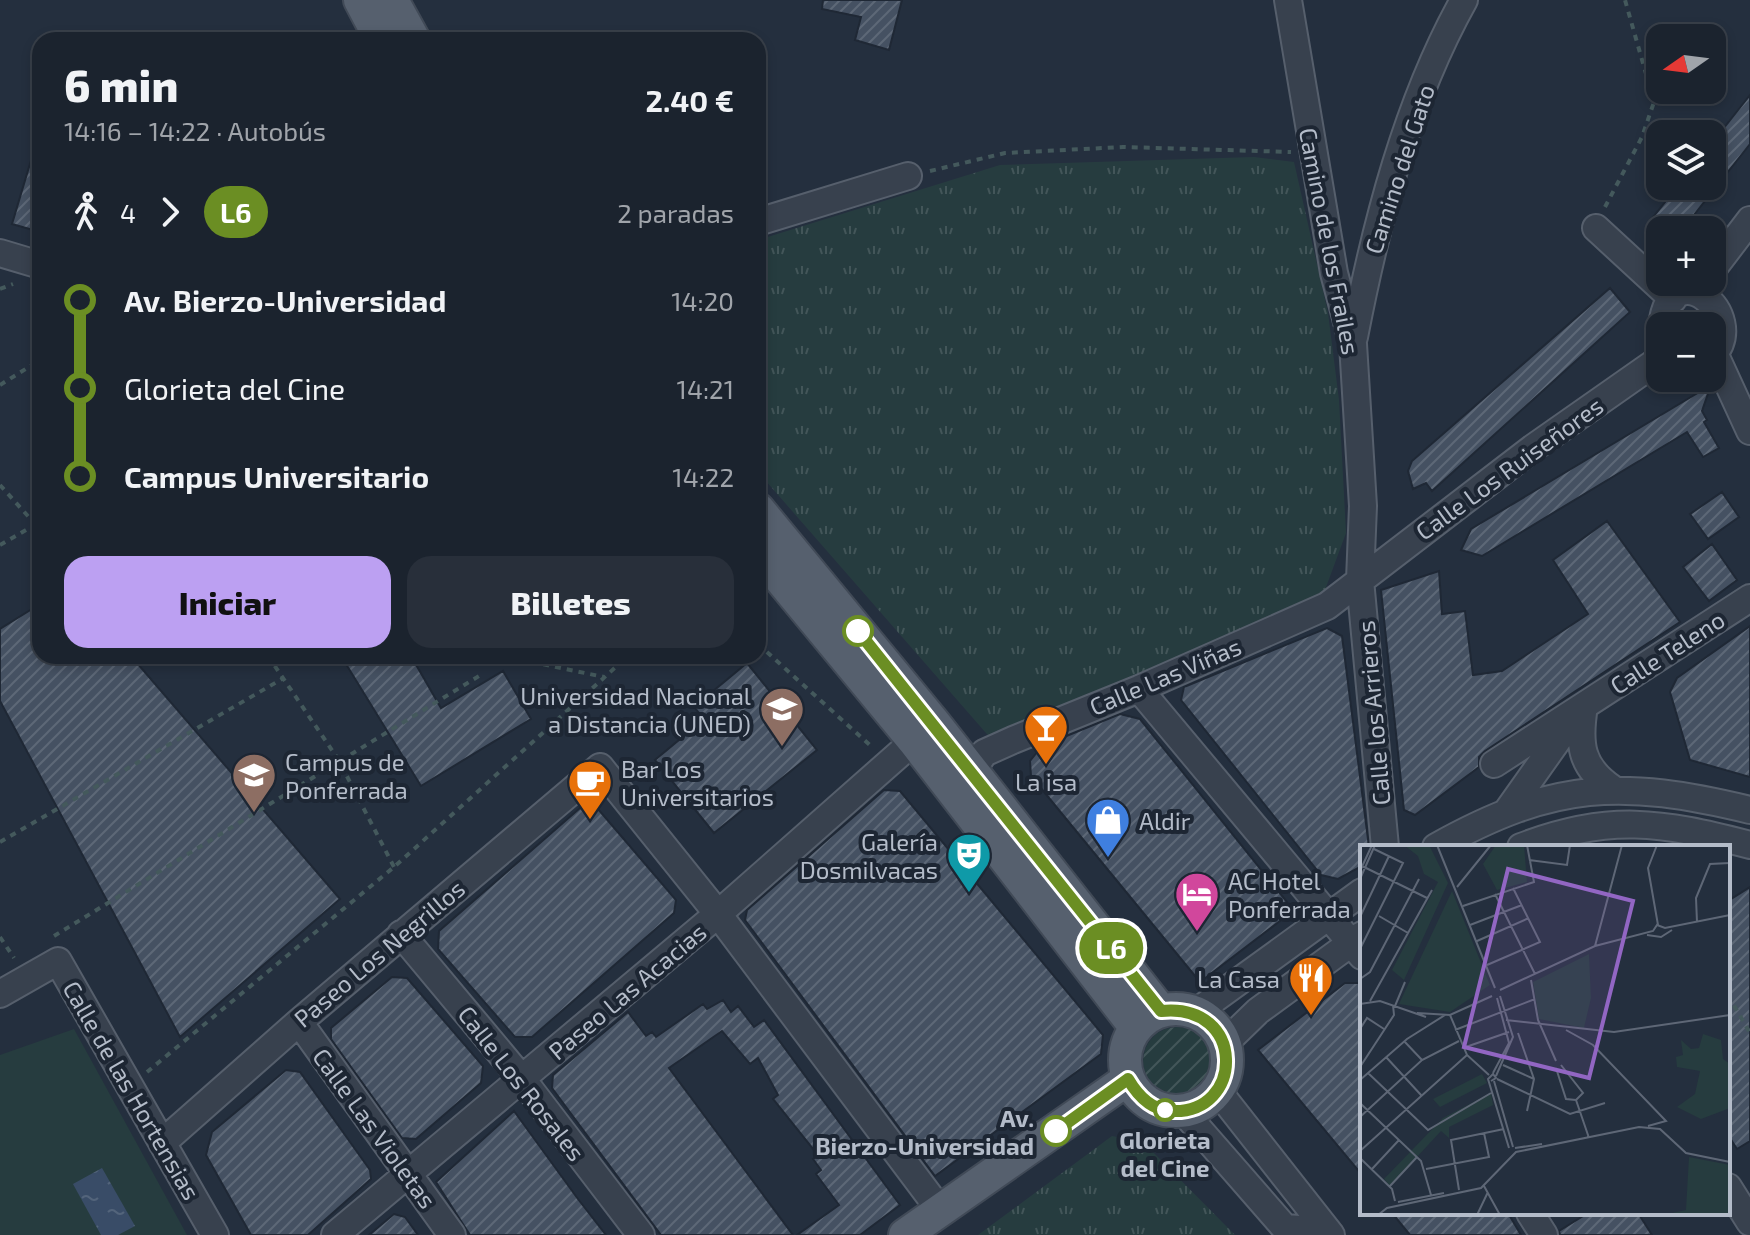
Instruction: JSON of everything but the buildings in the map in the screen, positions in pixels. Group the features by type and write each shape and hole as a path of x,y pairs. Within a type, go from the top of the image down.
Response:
{"main road":[{"path":"360,0 377,32"},
{"path":"392,0 410,32"},
{"path":"766,519 972,771 1148,1020"},
{"path":"766,562 1148,1020"},
{"path":"1178,1009 1195,1013 1218,1031 1224,1044 1226,1068 1202,1101 1150,1105 1137,1094 1128,1079 1125,1053 1148,1020 1178,1009"},
{"path":"905,1235 1128,1079"}],"street":[{"name":"Camino de los Frailes","path":"1288,0 1311,152 1334,273 1353,344 1363,506 1360,580"},
{"name":"Camino del Gato","path":"1353,344 1367,270 1397,164 1440,43 1464,0"},
{"path":"766,220 908,176"},
{"path":"1726,249 1750,220"},
{"path":"1596,228 1646,256"},
{"path":"0,253 32,263"},
{"path":"1665,312 1682,296"},
{"path":"1714,296 1740,326 1726,341"},
{"name":"Calle Los Ruiseñores","path":"1360,580 1533,448 1646,369"},
{"path":"1726,382 1750,431"},
{"name":"Calle Las Viñas","path":"972,771 984,753 1327,606 1360,580"},
{"name":"Calle los Arrieros","path":"1360,580 1385,845"},
{"name":"Calle Teleno","path":"1494,764 1750,598"},
{"path":"1139,689 1327,917 1358,945 1258,1011 1224,1044"},
{"name":"Calle Teleno","path":"1584,706 1583,753 1596,777 1613,789"},
{"name":"Calle Teleno","path":"1506,813 1555,741 1584,706"},
{"name":"Paseo Las Acacias","path":"335,1235 718,914 914,741"},
{"name":"Paseo Los Negrillos","path":"162,1143 401,934 600,767 718,914"},
{"path":"1440,845 1543,798 1613,789 1671,793 1750,810"},
{"path":"1528,845 1609,823 1663,824 1750,845"},
{"path":"1195,1013 1360,893"},
{"path":"718,914 940,1210"},
{"name":"Calle Los Rosales","path":"401,934 522,1079 641,1235"},
{"name":"Calle de las Hortensias","path":"0,994 58,961 215,1235"},
{"name":"Calle Las Violetas","path":"299,1022 452,1235"},
{"path":"1202,1101 1272,1160 1330,1233"},
{"path":"1202,1101 1285,1228 1330,1233"},
{"path":"1730,1190 1750,1222"},
{"path":"1531,1215 1544,1235"}],"path":[{"path":"1596,228 1642,137 1654,102 1625,0"},
{"path":"908,176 1005,153 1123,147 1311,152"},
{"path":"0,385 32,365"},
{"path":"0,485 32,518"},
{"path":"0,545 32,527"},
{"path":"766,651 889,763"},
{"path":"273,664 338,759 394,867"},
{"path":"542,664 605,677"},
{"path":"130,1086 394,867 619,664"},
{"path":"42,944 338,759 479,676"},
{"path":"0,842 282,679"},
{"path":"15,960 28,952"},
{"path":"1730,998 1750,1033"}],"green space":[{"path":"1254,157 1294,162 1328,313 1339,400 1346,533 1322,598 993,741 766,481 766,238 1000,165"},
{"path":"1177,1027 1201,1037 1211,1061 1201,1085 1177,1095 1153,1085 1143,1061 1153,1037"},
{"path":"74,1029 187,1235 0,1235 0,1055"},
{"path":"1112,1136 1143,1142 1235,1235 978,1235"}],"water":[{"path":"102,1168 135,1226 118,1235 101,1235 73,1184"}],"bus line":[{"name":"L6","path":"858,631 1161,1011 1178,1009 1195,1013 1208,1020 1224,1044 1227,1060 1224,1076 1212,1096 1195,1108 1166,1111 1150,1105 1137,1094 1128,1079 1056,1131"}],"place":[{"name":"Universidad Nacional a Distancia (UNED)","path":"782,748"},
{"name":"La isa","path":"1046,766"},
{"name":"Campus de Ponferrada","path":"254,814"},
{"name":"Bar Los Universitarios","path":"590,821"},
{"name":"Aldir","path":"1108,859"},
{"name":"Galería Dosmilvacas","path":"969,894"},
{"name":"AC Hotel Ponferrada","path":"1197,933"},
{"name":"La Casa","path":"1311,1017"},
{"name":"Glorieta del Cine","path":"1165,1110"},
{"name":"Av. Bierzo-Universidad","path":"1056,1131"}]}
